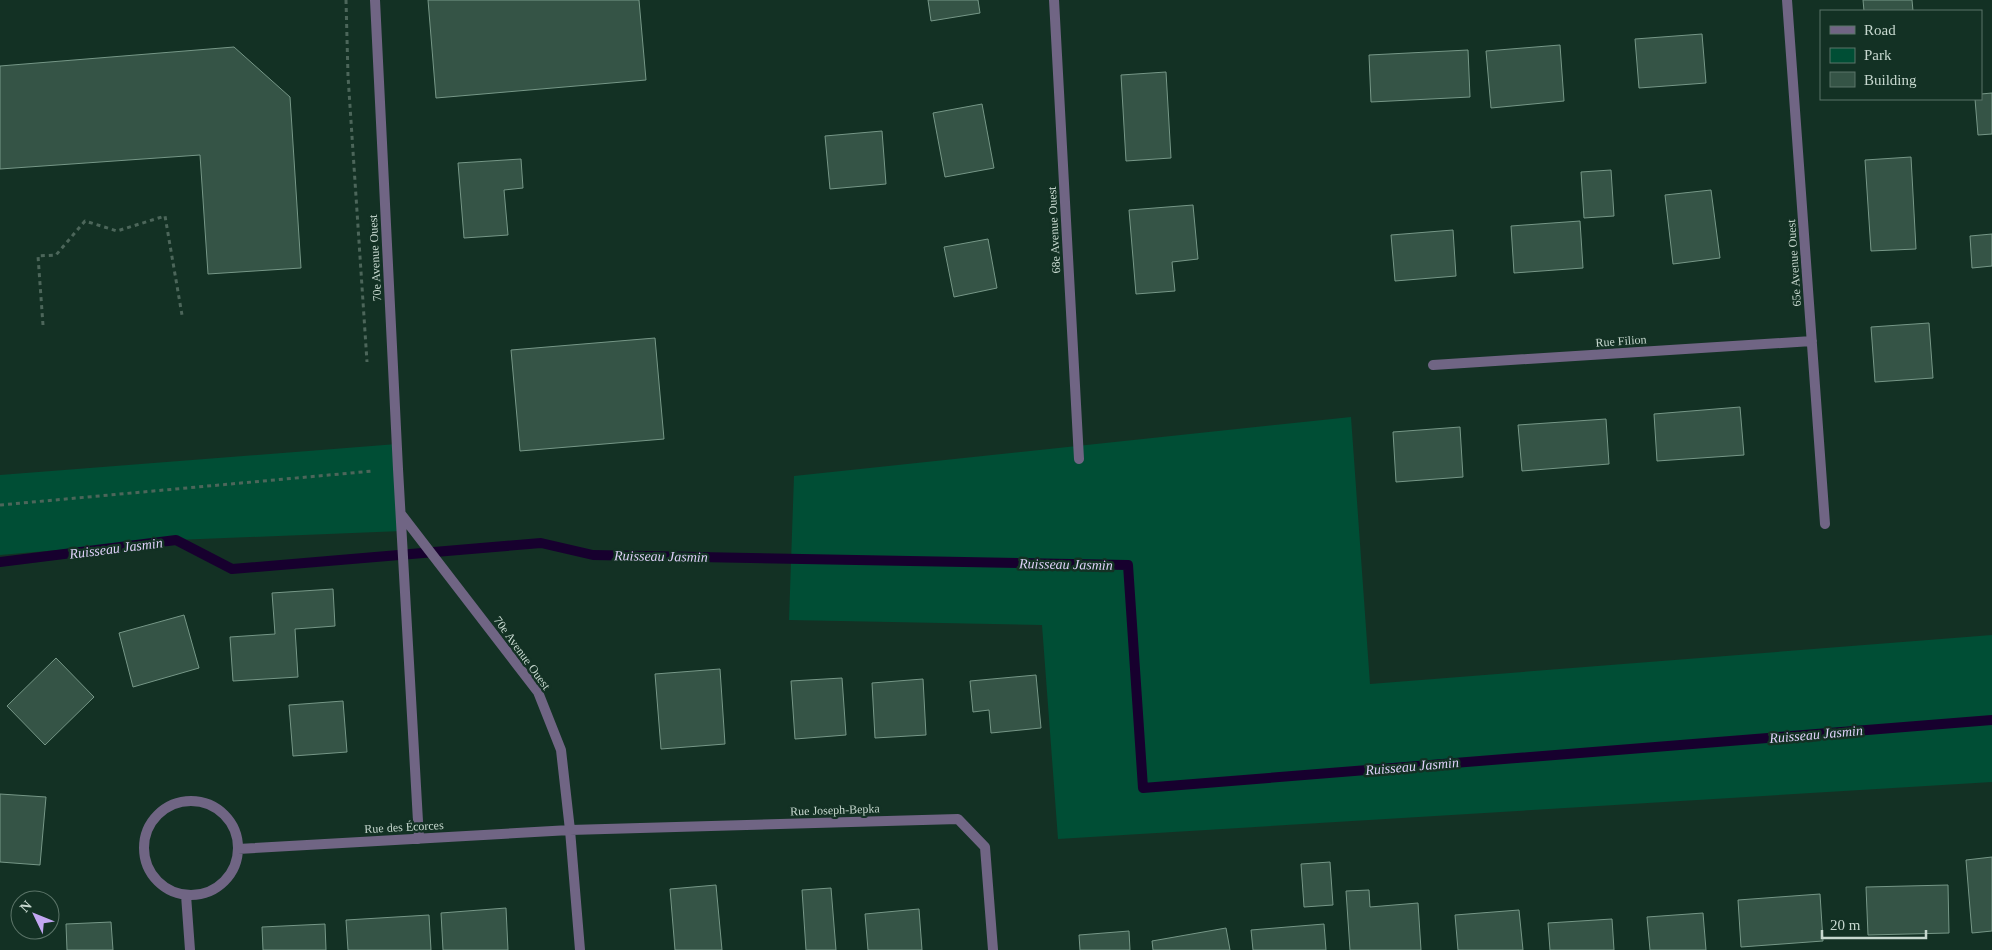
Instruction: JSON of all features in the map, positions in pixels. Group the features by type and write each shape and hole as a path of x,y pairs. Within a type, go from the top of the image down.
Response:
{"street":[{"name":"70e Avenue Ouest","path":"375,0 419,839"},
{"name":"68e Avenue Ouest","path":"1054,0 1079,459"},
{"name":"65e Avenue Ouest","path":"1786,0 1825,524"},
{"name":"Rue Filion","path":"1433,365 1812,341"},
{"name":"70e Avenue Ouest","path":"401,514 538,692 561,750 580,950"},
{"path":"182,802 198,802 214,807 228,819 236,833 238,849 236,861 229,876 217,887 202,894 186,895 172,891 153,876 146,861 144,844 146,833 154,819 167,808 182,802"},
{"name":"Rue Joseph-Bepka","path":"570,830 958,819 985,847 993,950"},
{"name":"Rue des Écorces","path":"238,849 570,830"},
{"path":"186,895 190,950"}],"path":[{"name":"70e Avenue Ouest","path":"346,0 348,76 368,370"},
{"path":"43,326 38,256 56,255 86,221 117,231 164,216 182,315"},
{"path":"0,505 373,471 373,461"}],"green space":[{"path":"1351,417 1370,684 1992,635 1992,782 1058,839 1042,625 789,620 794,476"},
{"path":"397,444 402,531 176,540 0,555 0,475"}],"building":[{"path":"428,0 639,0 646,80 436,98"},
{"path":"928,0 978,0 980,13 931,21"},
{"path":"1863,0 1912,0 1913,10 1864,10"},
{"path":"1702,34 1706,83 1639,88 1635,39"},
{"path":"1560,45 1564,101 1491,108 1486,51"},
{"path":"234,47 290,97 301,268 208,274 200,155 0,169 0,66"},
{"path":"1468,50 1470,97 1371,102 1369,55"},
{"path":"1166,72 1171,158 1126,161 1121,75"},
{"path":"1992,93 1992,134 1978,135 1975,100 1982,100 1982,94"},
{"path":"982,104 994,168 945,177 933,113"},
{"path":"882,131 886,184 830,189 825,136"},
{"path":"1911,157 1916,249 1871,251 1865,160"},
{"path":"521,159 523,188 504,190 508,235 464,238 458,163"},
{"path":"1611,170 1614,216 1584,218 1581,172"},
{"path":"1711,190 1720,258 1673,264 1665,195"},
{"path":"1193,205 1198,259 1172,262 1175,291 1136,294 1129,210"},
{"path":"1580,221 1583,268 1514,273 1511,226"},
{"path":"1453,230 1456,276 1395,281 1391,235"},
{"path":"1992,234 1992,266 1972,268 1970,236"},
{"path":"988,239 997,288 954,297 944,247"},
{"path":"1929,323 1933,378 1875,382 1871,327"},
{"path":"655,338 664,439 520,451 511,350"},
{"path":"1740,407 1744,455 1657,461 1654,414"},
{"path":"1606,419 1609,464 1522,471 1518,425"},
{"path":"1460,427 1463,477 1396,482 1393,432"},
{"path":"333,589 335,626 295,629 298,677 233,681 230,637 275,634 272,593"},
{"path":"184,615 199,668 133,687 119,633"},
{"path":"56,658 94,697 45,745 7,706"},
{"path":"720,669 725,744 661,749 655,674"},
{"path":"1036,675 1041,728 991,733 989,710 973,712 970,681"},
{"path":"842,678 846,735 795,739 791,681"},
{"path":"923,679 926,735 875,738 872,683"},
{"path":"343,701 347,752 293,756 289,705"},
{"path":"0,794 46,797 40,865 0,862"},
{"path":"1992,857 1992,931 1972,933 1966,860"},
{"path":"1330,862 1333,905 1304,907 1301,864"},
{"path":"716,885 722,950 675,950 670,889"},
{"path":"1948,885 1949,933 1868,935 1866,887"},
{"path":"831,888 836,950 806,950 802,890"},
{"path":"1369,890 1370,907 1418,903 1421,950 1350,950 1346,891"},
{"path":"1820,894 1823,941 1741,947 1738,900"},
{"path":"506,908 508,950 443,950 441,913"},
{"path":"919,909 922,950 868,950 865,914"},
{"path":"1519,910 1523,950 1458,950 1455,915"},
{"path":"1703,913 1706,950 1650,950 1647,917"},
{"path":"429,915 431,950 348,950 346,920"},
{"path":"1612,919 1614,950 1550,950 1548,923"},
{"path":"111,922 113,950 67,950 66,924"},
{"path":"325,924 326,950 263,950 262,927"},
{"path":"1324,924 1326,950 1253,950 1251,930"},
{"path":"1226,928 1230,950 1153,950 1152,941"},
{"path":"1129,931 1130,950 1080,950 1079,935"}],"waterway":[{"name":"Ruisseau Jasmin","path":"0,562 176,540 232,569 541,543 593,555 1128,565 1143,788 1992,720"}]}
